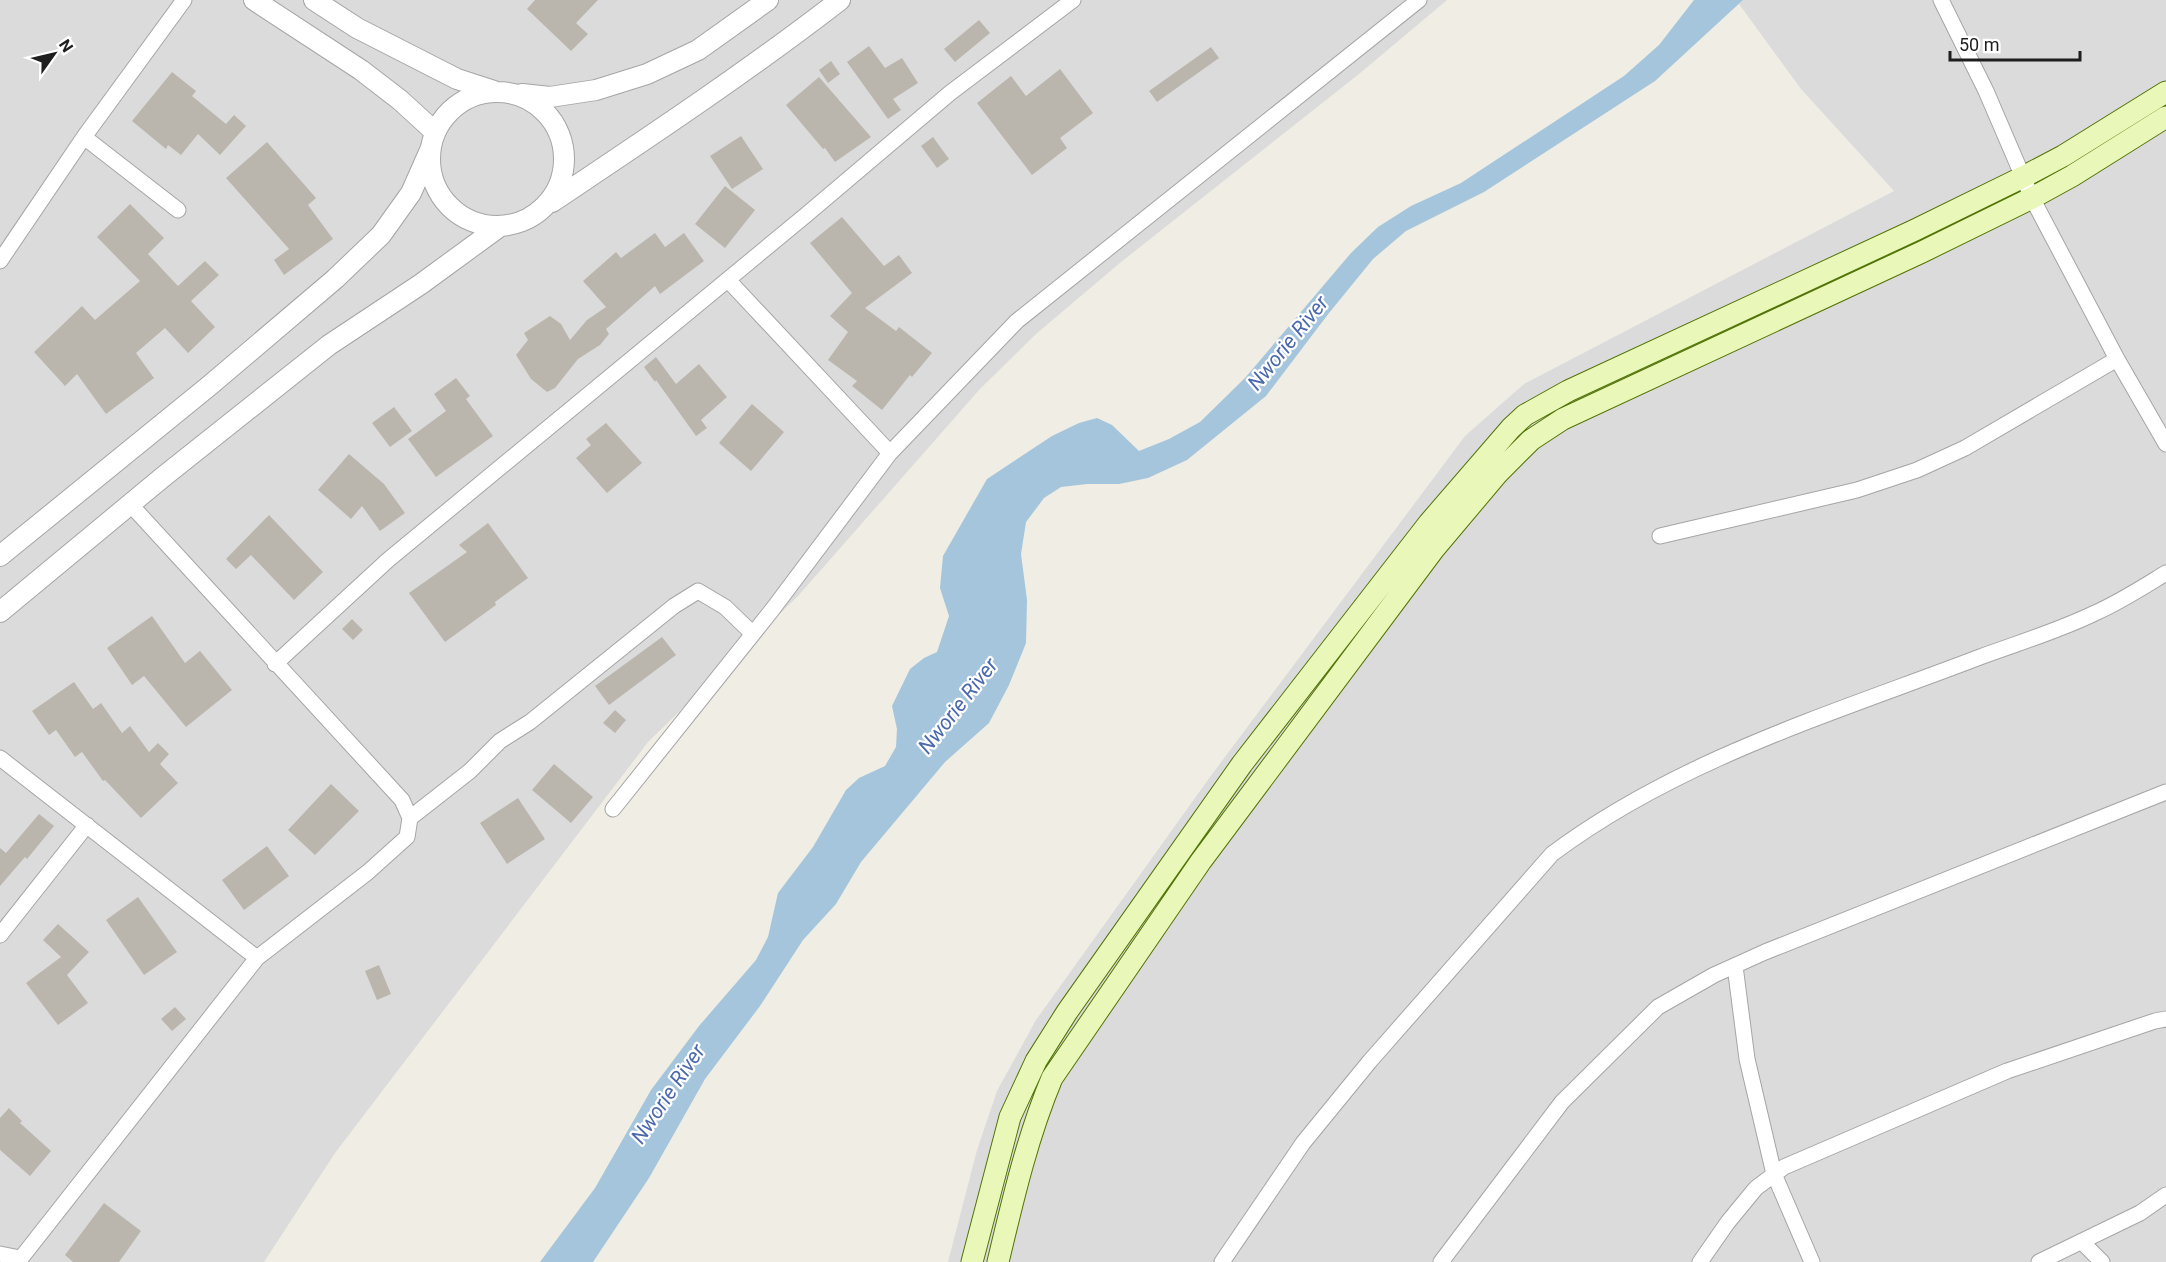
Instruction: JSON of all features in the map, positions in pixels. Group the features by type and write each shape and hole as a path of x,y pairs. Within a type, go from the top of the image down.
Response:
{"main road":[{"path":"972,1262 1010,1117 1036,1060 1066,1012 1242,764 1429,524 1511,428 1525,415 1568,391 1915,230 2023,177 2063,156 2166,92"},
{"path":"998,1262 1022,1160 1036,1116 1052,1078 1215,842 1395,599 1498,473 1531,440 1563,419 1922,252 2032,198 2072,176 2166,117"}],"street":[{"path":"0,261 84,136 184,0"},
{"path":"254,0 361,70 400,100 433,141 430,170 436,188 447,204 462,217 479,225 499,227 518,224 535,216 549,204 711,95 840,0"},
{"path":"314,0 357,28 457,79 533,102 548,114 559,130 564,149 565,168 559,187 549,204"},
{"path":"0,556 208,386 350,265 381,235 411,193 446,115 460,102 477,94 506,93 550,97 596,90 647,74 698,50 768,0"},
{"path":"275,664 388,560 728,280 950,93 1073,0"},
{"path":"613,809 753,634 890,453 1017,321 1419,0"},
{"path":"1941,0 1986,91 2032,198 2117,359 2166,444"},
{"path":"84,136 178,210"},
{"path":"0,612 130,504 329,345 499,227"},
{"path":"728,280 890,453"},
{"path":"1660,536 1857,490 1917,470 1965,448 2117,359"},
{"path":"0,1254 19,1260 257,958 368,872 407,837 410,818 402,800 130,504"},
{"path":"1222,1262 1303,1143 1370,1061 1552,854 1583,831 1612,813 1720,757 1837,710 2093,614 2166,573"},
{"path":"410,818 470,771 500,741 530,723 674,606 698,591 725,607 753,634"},
{"path":"0,758 257,958"},
{"path":"1441,1262 1562,1102 1658,1007 1714,975 1776,947 2166,792"},
{"path":"0,935 87,825"},
{"path":"1735,966 1748,1059 1774,1174 1812,1262"},
{"path":"1700,1262 1728,1222 1756,1188 1784,1167 2007,1071 2166,1019"},
{"path":"2038,1262 2140,1212 2166,1195"},
{"path":"2082,1242 2102,1262"}],"shaded area":[{"path":"0,0 1447,0 1359,74 1121,262 1036,334 980,389 798,596 648,742 335,1153 264,1262 0,1262"},
{"path":"1743,0 2166,0 2166,1262 948,1262 977,1150 997,1091 1036,1020 1210,777 1465,436 1524,384 1894,191 1801,89 1739,4"}],"water":[{"name":"Nworie River","path":"1694,0 1743,0 1655,81 1484,192 1406,231 1373,259 1266,396 1187,460 1148,478 1119,484 1061,487 1044,498 1026,522 1021,554 1027,600 1026,643 1009,685 989,723 945,762 861,862 836,904 803,940 760,1006 705,1079 649,1178 593,1262 540,1262 595,1188 651,1090 699,1026 756,960 768,937 778,893 813,847 846,790 859,778 885,766 896,747 897,729 892,706 910,669 924,658 937,652 949,616 940,588 943,556 987,479 1052,436 1079,423 1097,418 1112,425 1139,451 1169,439 1200,422 1245,378 1351,253 1378,227 1411,206 1461,183 1624,76 1659,45"}],"building":[{"path":"535,0 598,0 576,23 588,34 571,51 527,9"},
{"path":"979,20 990,33 955,62 944,49"},
{"path":"869,46 885,68 902,58 918,83 893,99 901,110 888,119 847,62"},
{"path":"1211,47 1219,58 1157,102 1149,91"},
{"path":"831,61 840,74 828,83 819,70"},
{"path":"1060,69 1093,113 1060,138 1067,148 1032,175 977,103 1011,76 1026,96"},
{"path":"172,72 196,91 192,96 226,124 234,115 246,126 220,155 198,134 181,155 168,145 166,149 132,121"},
{"path":"819,77 871,137 835,162 786,105"},
{"path":"741,136 763,169 732,189 710,156"},
{"path":"933,137 949,159 937,168 921,146"},
{"path":"267,142 316,198 308,205 333,239 284,275 274,260 289,249 226,178"},
{"path":"725,186 755,210 725,248 695,224"},
{"path":"130,204 164,238 148,254 178,286 205,261 219,275 191,301 215,327 188,353 165,328 136,353 154,378 106,414 77,374 65,386 34,352 82,306 95,320 140,281 97,237"},
{"path":"842,217 884,266 899,255 912,273 865,308 896,331 899,327 932,353 912,377 910,375 882,410 852,386 857,381 828,360 848,332 830,316 852,293 810,243"},
{"path":"655,233 665,247 684,233 704,261 660,294 655,286 606,329 609,334 600,345 578,359 555,388 547,392 531,379 516,355 528,340 524,333 550,316 561,324 570,340 587,320 606,307 583,281 616,252 621,258"},
{"path":"656,357 676,384 699,364 727,397 701,420 707,428 696,436 644,367"},
{"path":"456,378 470,396 466,399 493,436 436,477 408,439 446,411 434,394"},
{"path":"752,404 784,432 751,471 719,443"},
{"path":"394,407 412,431 390,447 372,423"},
{"path":"606,423 642,463 607,493 576,458 591,445 586,439"},
{"path":"349,454 384,484 405,513 380,531 362,506 351,519 318,490"},
{"path":"269,515 323,572 294,600 251,555 236,569 226,559"},
{"path":"488,523 528,578 495,602 496,605 445,642 409,593 467,552 459,545"},
{"path":"152,616 185,663 200,651 232,690 186,727 144,676 132,685 107,648"},
{"path":"352,619 363,630 353,640 342,629"},
{"path":"662,637 676,655 609,705 595,686"},
{"path":"74,682 93,709 101,703 122,733 130,726 149,752 158,743 169,754 160,764 178,783 141,818 105,780 103,781 82,752 75,757 56,730 49,735 32,711"},
{"path":"615,710 626,720 615,733 603,723"},
{"path":"554,764 593,797 571,823 532,790"},
{"path":"331,784 359,811 315,855 288,830"},
{"path":"518,798 545,839 507,864 480,823"},
{"path":"39,814 54,826 27,859 25,857 0,886 0,848 6,853"},
{"path":"267,846 289,876 244,910 222,880"},
{"path":"138,897 177,952 144,975 106,920"},
{"path":"58,924 89,952 67,975 88,1003 58,1025 26,983 61,957 43,940"},
{"path":"379,965 391,994 377,1000 365,971"},
{"path":"175,1007 186,1019 172,1031 161,1019"},
{"path":"9,1108 22,1121 20,1123 51,1151 30,1176 0,1150 0,1118"},
{"path":"104,1203 141,1231 119,1262 73,1262 65,1255"}]}
